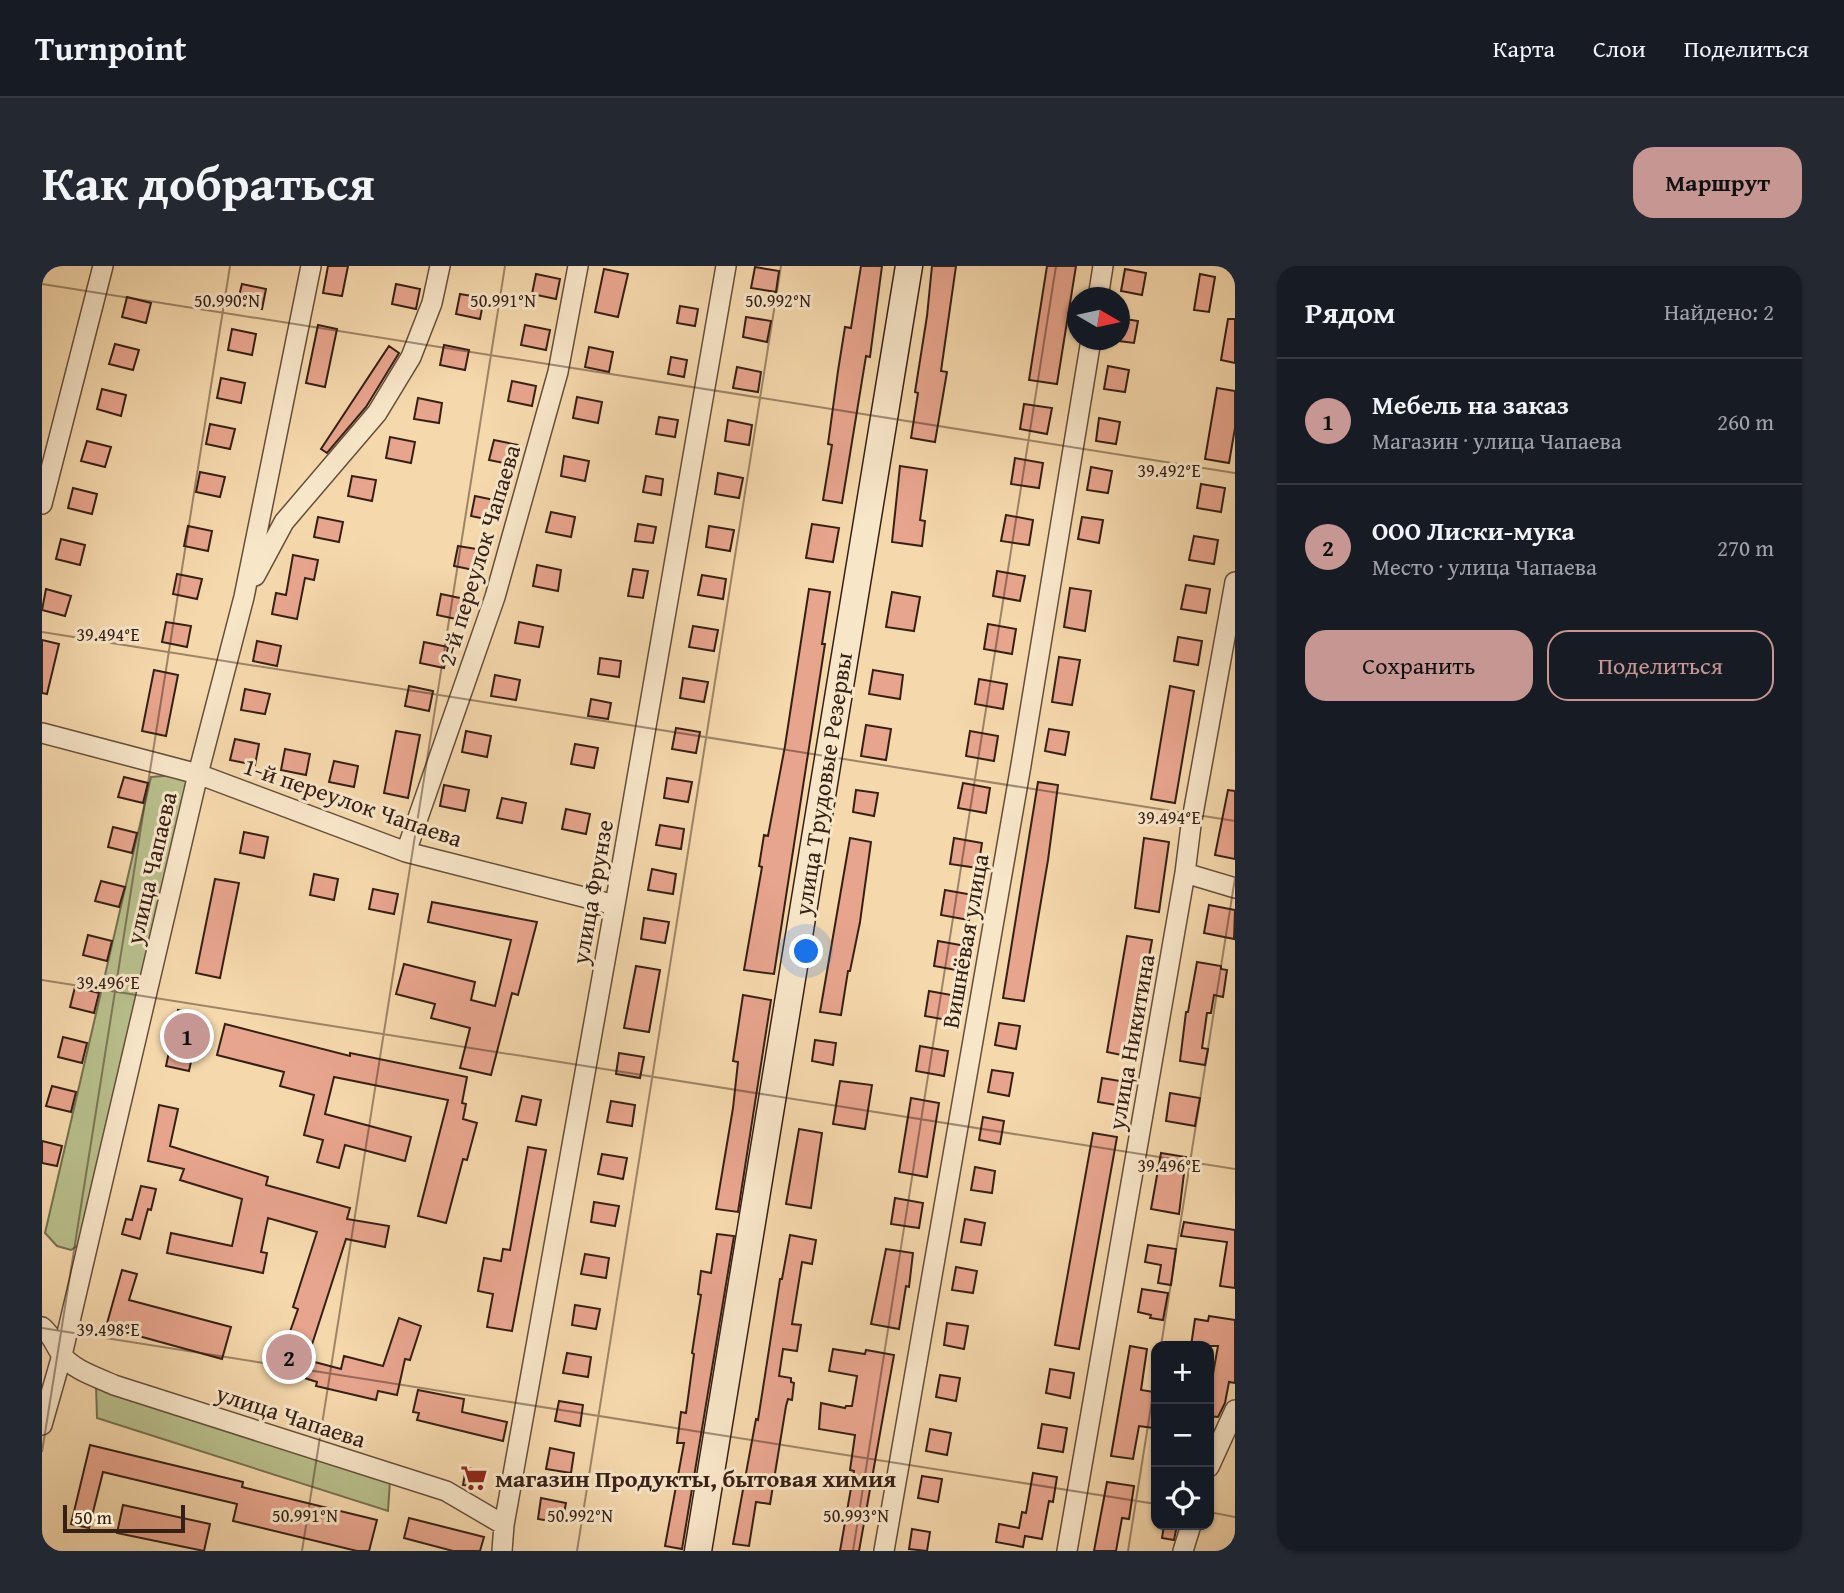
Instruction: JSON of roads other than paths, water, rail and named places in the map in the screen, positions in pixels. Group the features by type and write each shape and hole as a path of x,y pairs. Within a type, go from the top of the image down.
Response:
{"main road":[{"name":"улица Трудовые Резервы","path":"698,1551 909,266"}],"street":[{"path":"42,504 103,266"},
{"name":"улица Чапаева","path":"42,1425 62,1356 198,774 244,597 311,266"},
{"name":"улица Чапаева","path":"244,597 284,522 376,414 411,357 432,303 440,266"},
{"name":"2-й переулок Чапаева","path":"406,852 495,597 558,372 578,266"},
{"name":"улица Фрунзе","path":"502,1551 503,1525 615,905 726,266"},
{"path":"1100,287 1103,266"},
{"name":"Вишнёвая улица","path":"884,1551 1019,778 1089,350"},
{"name":"улица Никитина","path":"1067,1551 1235,582"},
{"name":"1-й переулок Чапаева","path":"42,733 198,774 406,852 615,905"},
{"path":"1185,873 1235,887"},
{"name":"улица Чапаева","path":"42,1327 51,1335 62,1356 81,1370 114,1385 446,1491 503,1525"},
{"path":"1214,1456 1235,1410"},
{"path":"1183,1551 1189,1530"}],"place":[{"name":"Мебель на заказ","path":"187,1036"},
{"name":"ООО Лиски-мука","path":"289,1357"},
{"name":"магазин Продукты, бытовая химия","path":"474,1478"}]}
